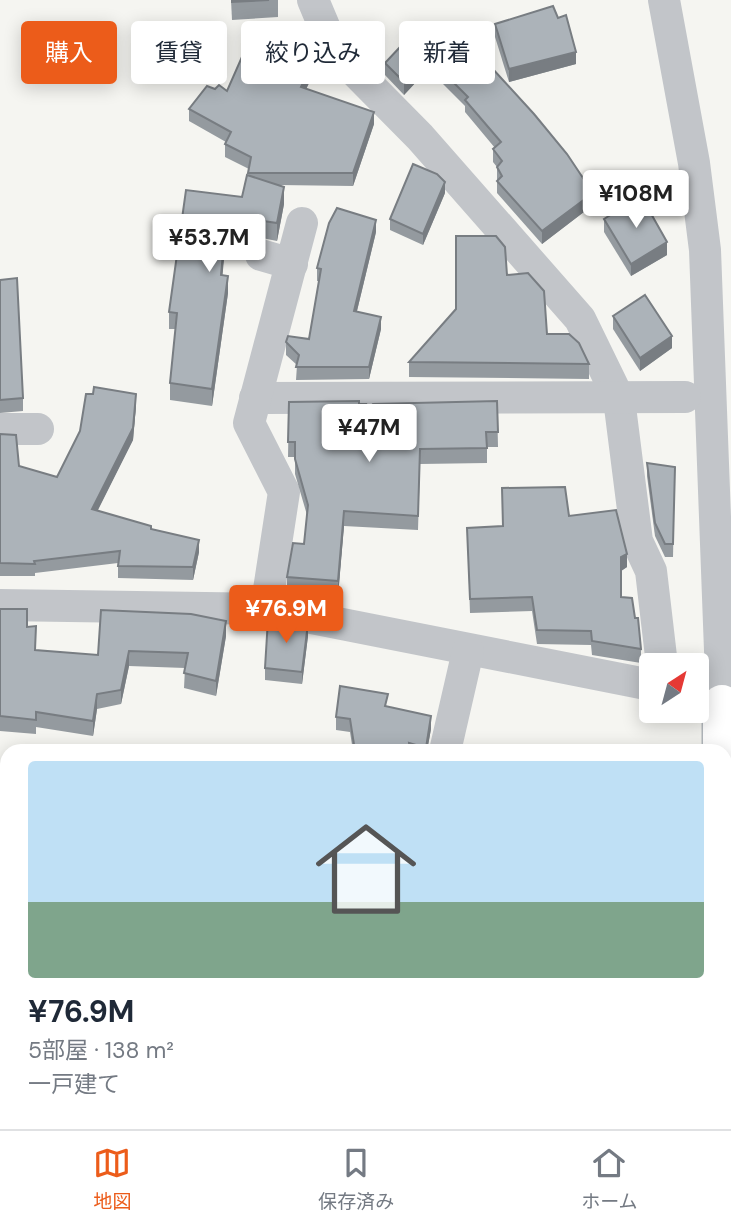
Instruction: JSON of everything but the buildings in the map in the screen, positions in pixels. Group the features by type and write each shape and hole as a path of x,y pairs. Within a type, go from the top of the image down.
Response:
{"street":[{"path":"313,0 334,50 420,137 580,319 619,399 637,541 651,571 661,653"},
{"path":"664,0 694,163 705,250 717,702 721,744"},
{"path":"266,609 284,492 249,423 302,223"},
{"path":"261,255 292,264"},
{"path":"256,398 685,397"},
{"path":"0,429 38,429"},
{"path":"0,605 266,609 639,683"},
{"path":"447,744 468,651"}]}
